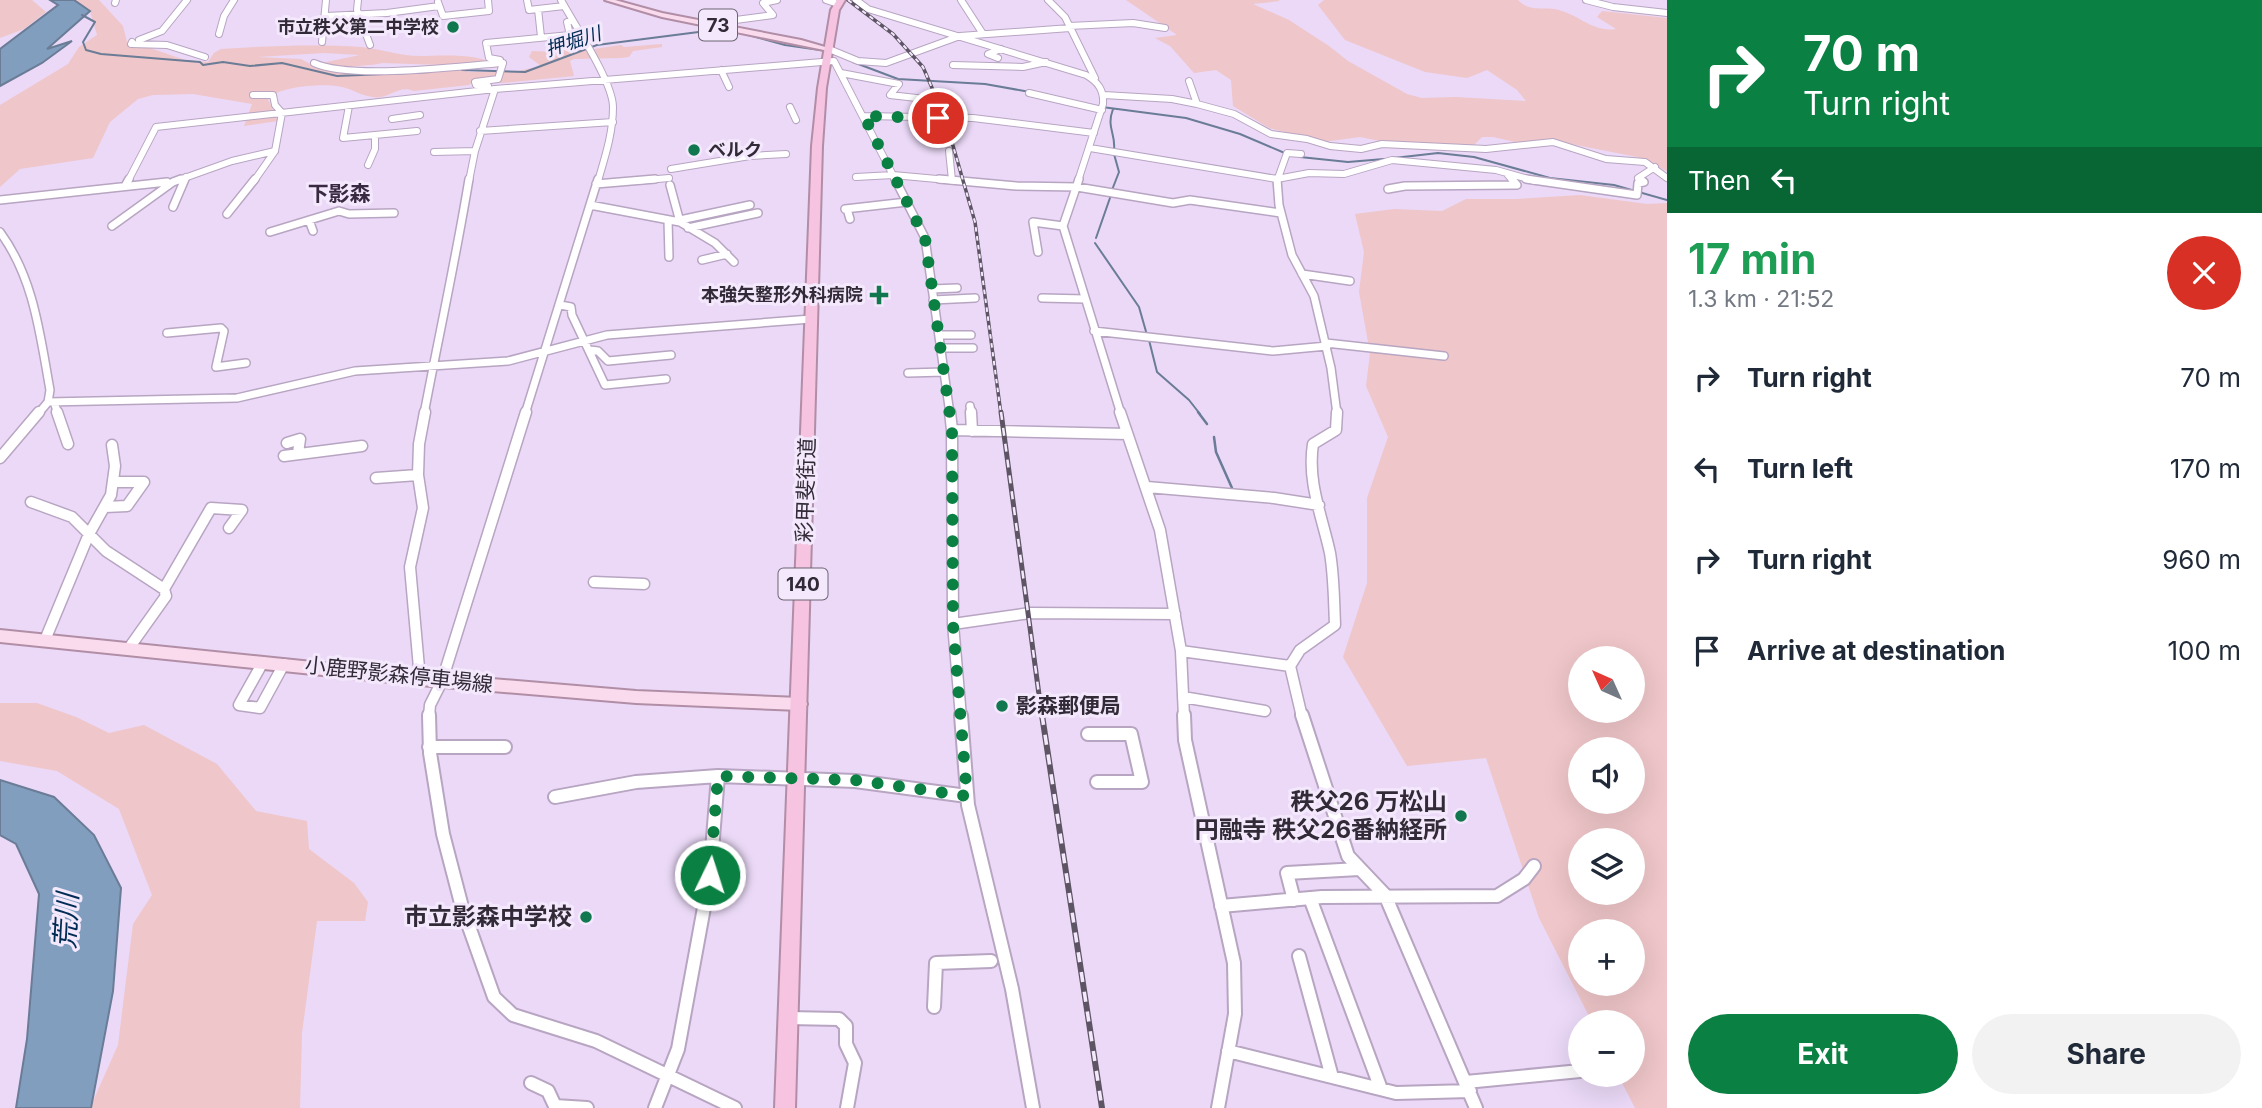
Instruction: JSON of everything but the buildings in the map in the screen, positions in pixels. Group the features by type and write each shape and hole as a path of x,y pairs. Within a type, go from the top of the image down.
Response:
{"highway":[{"name":"彩甲斐街道","path":"785,1108 817,146 828,54 839,2"}],"main road":[{"name":"73","path":"608,0 713,23 828,54"},
{"name":"小鹿野影森停車場線","path":"0,636 442,681 636,697 800,704"}],"street":[{"path":"187,0 181,13 154,37 130,43 167,45 205,57"},
{"path":"219,34 234,0"},
{"path":"322,42 326,0"},
{"path":"358,0 359,15 370,45"},
{"path":"326,16 359,15 438,3 443,16 489,12 488,0"},
{"path":"527,0 529,10 564,2 605,80 613,104 613,122 609,144 560,305 442,681 430,705 429,747 443,834 462,907 494,997 513,1015 596,1041 735,1108"},
{"path":"713,23 773,15 763,3 777,0"},
{"path":"825,0 839,2"},
{"path":"856,0 868,9 1095,79"},
{"path":"961,0 984,34"},
{"path":"1048,0 1065,17 1104,95 1102,110 1063,226 1094,331 1160,530 1175,614 1181,651 1185,740 1234,963 1235,1014 1218,1108"},
{"path":"1586,0 1630,10 1667,13"},
{"path":"538,9 541,37"},
{"path":"503,63 489,58 486,43 570,35 567,22 572,20"},
{"path":"125,186 156,127 495,89 721,70 828,54 858,61 886,63 960,36 1133,23 1165,28"},
{"path":"964,49 980,42"},
{"path":"998,58 988,54 1001,49"},
{"path":"828,54 864,116 925,238 952,430 953,624 967,796 1012,989 1032,1108"},
{"path":"953,65 1023,67 1046,62"},
{"path":"314,63 333,68 373,71 503,63"},
{"path":"420,679 410,567 423,508 418,475 419,444 446,294 461,239 475,151 496,86 476,85 475,82 498,79 503,63"},
{"path":"721,70 729,87"},
{"path":"841,73 899,84 890,95 934,100 938,118"},
{"path":"1189,82 1196,104"},
{"path":"1031,91 1102,110"},
{"path":"253,95 273,95 275,105 282,113"},
{"path":"1104,95 1172,99 1196,104 1234,114 1270,134 1307,139 1330,146 1361,149 1382,144 1486,149 1553,142 1606,159 1636,160 1655,167 1667,178"},
{"path":"396,100 391,121 420,115"},
{"path":"349,106 344,138 417,131"},
{"path":"790,107 796,120"},
{"path":"888,116 890,107"},
{"path":"227,214 275,151 282,113"},
{"path":"864,116 973,118 1094,133"},
{"path":"480,131 613,122"},
{"path":"368,164 375,149 375,135"},
{"path":"1090,148 1277,179 1308,173 1344,174 1392,160 1452,164 1506,173 1529,180 1637,195 1638,183 1644,182 1638,178 1655,167"},
{"path":"112,226 173,182 232,161 275,151"},
{"path":"434,152 475,151"},
{"path":"949,151 952,180"},
{"path":"671,169 786,153"},
{"path":"1301,155 1287,153 1277,179 1281,213 1292,255 1314,296 1326,345 1338,424 1336,430 1312,444 1309,460 1334,582 1335,625 1300,650 1290,666 1303,719 1345,847 1359,869 1385,895 1476,1108"},
{"path":"1388,189 1405,186 1517,184 1506,173"},
{"path":"856,177 893,175 1016,186 1077,187 1173,203 1189,200 1281,213"},
{"path":"173,207 186,177"},
{"path":"0,200 173,182"},
{"path":"596,184 670,182 680,221 715,243 734,262"},
{"path":"850,219 846,209 906,202"},
{"path":"590,205 680,221 750,205"},
{"path":"270,232 339,211 349,214 394,213"},
{"path":"688,228 758,213"},
{"path":"309,220 313,231"},
{"path":"668,220 669,257"},
{"path":"1038,251 1033,222 1063,226"},
{"path":"0,232 12,248 27,279 35,307 51,402 68,444"},
{"path":"702,260 727,254"},
{"path":"1302,274 1350,281"},
{"path":"932,289 957,288"},
{"path":"933,300 975,298"},
{"path":"1042,298 1085,299"},
{"path":"560,305 571,307 572,315 605,385 666,379"},
{"path":"0,458 51,402 237,398 355,371 508,361 607,335 811,319"},
{"path":"167,333 221,328 224,331 216,366 246,363"},
{"path":"1094,331 1273,351 1326,345 1444,356"},
{"path":"939,335 971,335"},
{"path":"940,348 973,348"},
{"path":"590,350 598,351 608,361 671,355"},
{"path":"908,373 944,372"},
{"path":"970,406 972,431"},
{"path":"952,430 1127,434"},
{"path":"287,443 300,439 299,453"},
{"path":"45,640 114,482 112,445"},
{"path":"284,456 362,446"},
{"path":"376,478 418,475"},
{"path":"105,507 127,506 144,482 114,482"},
{"path":"1147,487 1274,498 1319,505"},
{"path":"32,502 72,517 106,551 164,589 166,596 129,648"},
{"path":"164,589 211,508 242,510 229,528"},
{"path":"594,582 644,584"},
{"path":"953,624 1030,612 1175,614"},
{"path":"1181,651 1290,666"},
{"path":"263,662 239,705 260,708 284,664"},
{"path":"1183,697 1265,711"},
{"path":"1088,734 1131,734 1142,782 1097,782"},
{"path":"429,747 505,747"},
{"path":"555,797 664,777 718,776 855,780 967,796"},
{"path":"655,1108 678,1049 710,875 718,776"},
{"path":"1221,906 1385,895 1497,896 1524,879 1534,866"},
{"path":"1294,900 1287,873 1359,869"},
{"path":"1310,898 1381,1089"},
{"path":"1299,956 1332,1077"},
{"path":"934,1007 936,963 991,961"},
{"path":"788,1018 839,1019 846,1026 846,1044 855,1063 847,1108"},
{"path":"1228,1051 1396,1093 1568,1073"},
{"path":"531,1083 548,1090 555,1105 587,1108"}],"shaded area":[{"path":"0,0 32,0 46,12 24,29 0,38"},
{"path":"74,0 99,0 123,26 128,46 144,46 185,60 208,62 214,53 221,49 344,46 413,56 471,57 490,62 497,67 469,68 467,72 514,72 541,66 529,57 532,51 554,52 576,46 581,51 621,45 662,44 662,47 633,51 629,57 574,59 570,61 574,76 502,83 475,80 469,85 414,91 403,89 378,97 335,86 292,88 268,99 278,121 244,126 252,104 193,94 153,95 138,99 110,122 93,158 20,169 0,187 0,105 68,64 79,47 97,35 90,11","holes":["324,53 360,55 312,65 301,59 257,57","382,63 443,65 438,68 335,73 351,67"]},
{"path":"1126,0 1278,0 1280,1 1253,4 1289,20 1348,61 1407,94 1422,98 1526,101 1517,90 1487,70 1467,78 1425,72 1345,40 1318,5 1324,0 1518,0 1531,8 1563,11 1607,29 1616,29 1597,17 1602,11 1667,18 1667,171 1637,157 1561,142 1532,146 1482,137 1470,149 1385,142 1360,137 1323,142 1269,128 1233,106 1231,80 1216,70 1194,73 1170,46 1155,38 1177,35"},
{"path":"1580,195 1647,204 1667,203 1667,1108 1635,1108 1624,1087 1645,1087 1645,1010 1586,1010 1579,996 1645,996 1645,919 1568,919 1568,975 1539,918 1486,758 1407,766 1343,657 1367,583 1367,498 1388,437 1366,386 1370,353 1359,292 1364,252 1355,214 1394,209 1442,211 1466,199"},
{"path":"0,703 37,703 109,733 144,725 217,764 256,811 307,821 309,849 354,883 368,902 365,921 317,921 302,1033 300,1108 90,1108 118,1045 133,924 152,895 119,809 57,771 0,761"}],"water":[{"path":"50,0 74,0 90,11 47,49 72,41 42,63 0,86 0,49 58,5"},
{"name":"荒川","path":"0,780 54,797 94,835 121,888 113,991 91,1108 16,1108 27,1039 39,894 16,844 0,835"}],"waterway":[{"name":"押堀川","path":"82,15 95,22 83,42 86,50 101,54 200,62 203,65 223,62 250,66 282,63 337,76 431,72"},
{"name":"押堀川","path":"462,70 525,72 597,45 722,29"},
{"name":"押堀川","path":"745,34 785,45 827,51"},
{"name":"押堀川","path":"853,62 898,79 985,84 1030,92"},
{"path":"1102,107 1186,118 1240,134 1287,154"},
{"path":"1113,109 1110,121 1114,150"},
{"path":"1394,158 1438,153 1474,157 1550,178 1614,185 1667,200"},
{"path":"1112,190 1119,172 1114,154"},
{"path":"1300,157 1348,162 1384,159"},
{"path":"1096,238 1111,195"},
{"path":"1095,243 1139,307 1147,335"},
{"path":"1149,340 1157,372 1189,400 1200,414"},
{"path":"1198,412 1207,424"},
{"path":"1214,437 1216,452 1232,488"}],"railway":[{"path":"848,0 893,34 923,67 945,118 975,222 1001,414"},
{"path":"1001,412 1042,717"},
{"path":"1042,715 1102,1108"}],"place":[{"name":"市立秩父第二中学校","path":"453,27"},
{"name":"ベルク","path":"694,150"},
{"name":"本強矢整形外科病院","path":"879,295"},
{"name":"影森郵便局","path":"1002,706"},
{"name":"秩父26 万松山 円融寺 秩父26番納経所","path":"1461,816"},
{"name":"市立影森中学校","path":"586,917"}],"district":[{"name":"下影森","path":"339,194"}],"route":[{"path":"710,875 718,776 855,780 967,796 953,624 952,430 925,238 864,116 938,118"}]}
